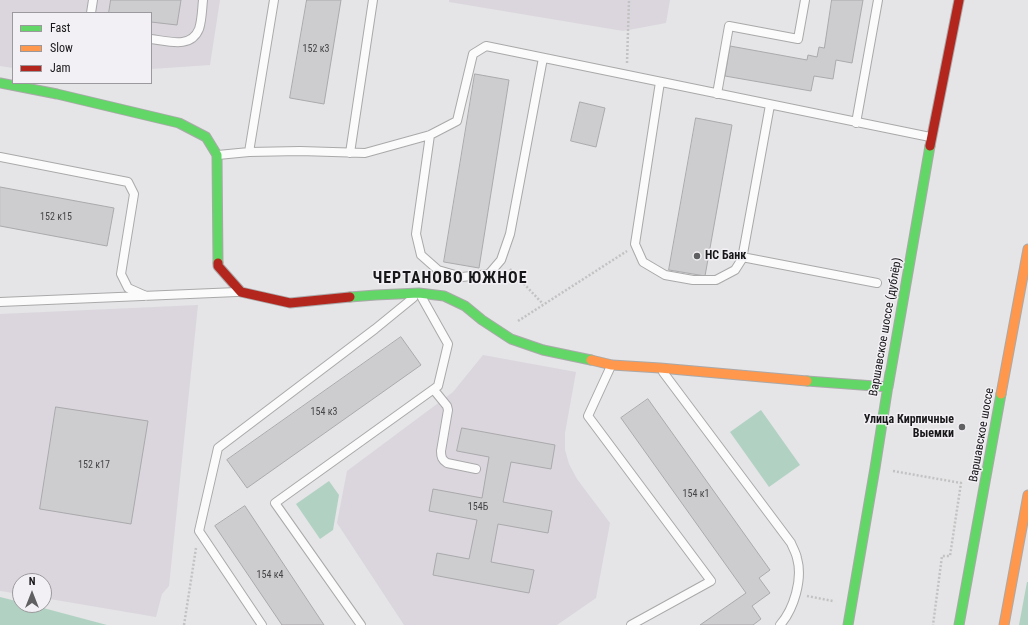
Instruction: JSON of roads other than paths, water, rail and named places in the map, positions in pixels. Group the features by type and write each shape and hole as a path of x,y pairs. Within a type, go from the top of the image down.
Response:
{"main road":[{"name":"Варшавское шоссе (дублёр)","path":"848,625 931,138 946,58 959,1"},
{"path":"0,83 59,91 179,123 206,138 217,155 218,266 241,292 290,304 376,295 419,293 444,296 465,306 482,320 512,339 543,350 612,365 888,387"},
{"name":"Варшавское шоссе","path":"959,625 1028,249"},
{"path":"1004,625 1028,495"}],"lane":[{"path":"91,12 93,0"},
{"path":"152,39 178,43 187,42 194,37 199,28 203,0"},
{"path":"249,152 274,0"},
{"path":"350,153 373,0"},
{"path":"717,94 729,26 798,39 805,0"},
{"path":"856,123 878,0"},
{"path":"217,155 249,152 365,153 430,135 457,121 473,54 486,46 931,138"},
{"path":"430,135 416,234 421,255 438,270 462,277 489,274 501,260 510,234 543,58"},
{"path":"660,82 635,244 643,262 665,275 693,280 716,280 735,270 742,257 770,105"},
{"path":"0,156 128,182 134,194 120,274 128,288 146,296"},
{"path":"742,257 877,283"},
{"path":"0,302 241,292"},
{"path":"262,625 199,531 218,448 375,329 419,293 448,344 438,386 275,503 361,625"},
{"path":"612,365 588,416 711,581 631,625"},
{"path":"660,368 791,544 797,558 800,576 793,603 786,619 780,625"},
{"path":"434,390 448,410 441,457 447,463 476,469"}],"place":[{"name":"НС Банк","path":"697,256"},
{"name":"Улица Кирпичные Выемки","path":"962,427"}],"district":[{"name":"ЧЕРТАНОВО ЮЖНОЕ","path":"450,279"}]}
